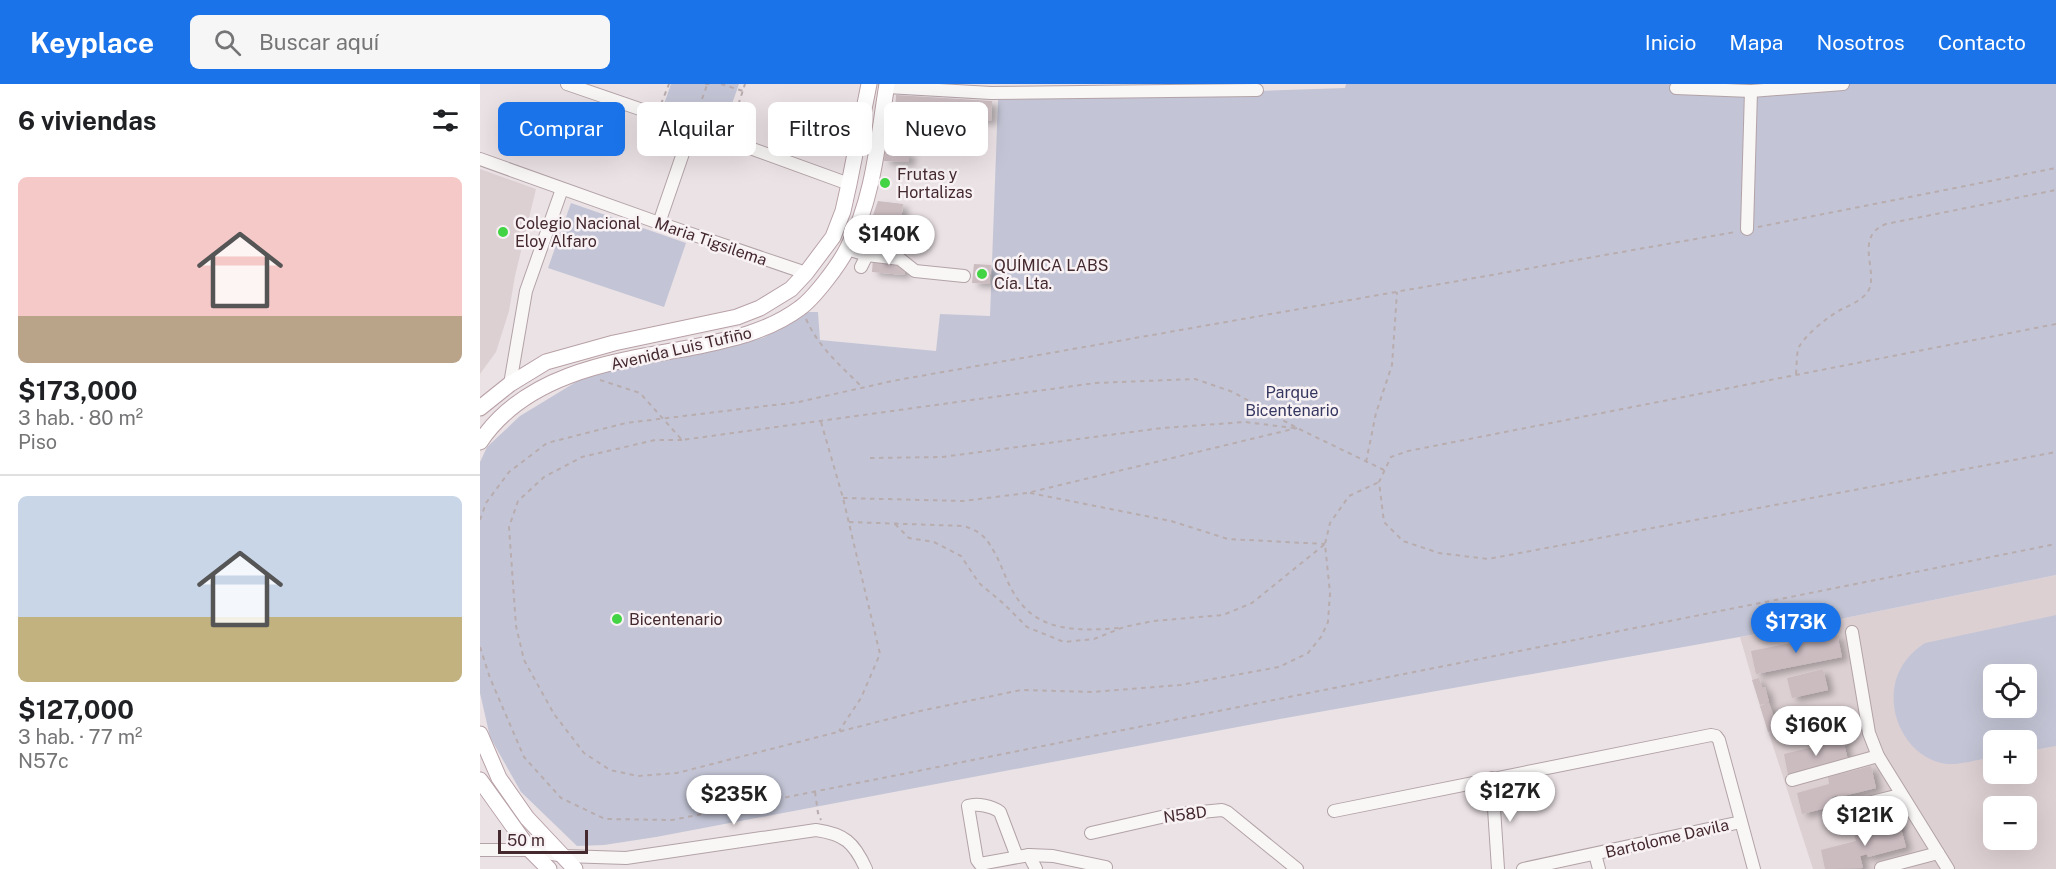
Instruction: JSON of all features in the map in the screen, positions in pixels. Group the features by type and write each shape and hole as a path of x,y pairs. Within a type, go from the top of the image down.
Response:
{"main road":[{"name":"Avenida Luis Tufiño","path":"866,102 869,84"},
{"name":"Avenida Luis Tufiño","path":"480,442 511,407 541,387 577,373 631,358 722,342 766,328 801,307 826,280 847,249 868,194 887,86"},
{"path":"872,139 878,140"},
{"name":"Avenida Luis Tufiño","path":"480,408 510,384 546,362 628,340 737,317 760,308 791,289 833,237 843,211 855,156"},
{"path":"628,340 631,358"},
{"path":"480,734 499,778 527,818 575,869"},
{"path":"499,778 482,784 530,850 549,869"}],"street":[{"path":"567,84 637,108"},
{"path":"1676,88 1751,91 1843,84"},
{"path":"887,86 991,93 1257,90"},
{"path":"1747,230 1751,91"},
{"path":"756,151 849,184"},
{"path":"659,224 682,156"},
{"name":"Maria Tigsilema","path":"480,159 659,224 806,273"},
{"path":"510,384 526,291 562,189"},
{"path":"847,249 867,255 900,260 915,270 964,276"},
{"path":"861,267 867,255"},
{"path":"1852,632 1869,733 1878,756 1900,795 1948,869"},
{"path":"1334,811 1711,735 1716,736 1719,740 1754,869"},
{"path":"1792,780 1878,756"},
{"path":"1492,778 1498,869"},
{"path":"1851,807 1900,795"},
{"path":"1036,869 1023,856 1000,812 988,807 968,806 977,860 980,864 1023,856 1053,856 1107,867"},
{"name":"N58D","path":"1091,832 1170,815 1222,810 1297,869"},
{"name":"Bartolome Davila","path":"1522,869 1741,822"},
{"path":"480,850 530,850 564,855 626,858 806,830 830,832 845,837 866,869"},
{"path":"1881,868 1938,853"},
{"path":"1595,854 1599,869"}],"path":[{"path":"662,102 669,84"},
{"path":"700,102 706,84 712,84"},
{"path":"721,84 743,92"},
{"path":"739,102 745,84"},
{"path":"480,520 486,503 509,472 547,443 626,423 799,402 862,388 1747,230 2056,168"},
{"path":"1796,374 1799,347 1826,317 1855,303 1870,287 1869,240 1877,227 2056,190"},
{"path":"1366,462 1376,413 1392,365 1397,292"},
{"path":"801,307 817,341 862,388"},
{"path":"2056,324 1408,451 1391,457 1378,482 1384,522 1403,542 1439,553 1488,559 2056,452"},
{"path":"1378,482 1348,496 1330,523 1325,544 1330,593 1328,622 1321,637 1308,653 1279,668 1180,685 1092,692 1021,690 920,711 677,773 638,777 610,770 584,753 554,714 524,660 516,626 509,527 518,501 544,477 582,458 655,440 682,440 821,422 1095,383 1195,379 1233,392 1297,428 1384,470"},
{"path":"598,380 640,393 682,440"},
{"path":"821,422 843,498 880,654 861,699 838,732"},
{"path":"870,458 942,457 1173,427 1245,423 1297,428"},
{"path":"843,498 963,501 1027,493 1297,428"},
{"path":"1027,493 1171,521 1228,539 1325,544"},
{"path":"849,522 964,526 977,531 987,538 1015,596 1033,615 1052,626 1088,631 1153,621 1223,615 1252,603 1325,544"},
{"path":"895,524 909,538 934,542 962,556 979,583 1027,627 1064,642 1094,639 1124,627"},
{"path":"480,647 490,678 524,757 561,798 606,819 672,820 2056,544"},
{"path":"815,792 818,813 830,832"}],"shaded area":[{"name":"Colegio Nacional Eloy Alfaro","path":"480,169 536,189 509,311 496,352 480,374"},
{"path":"2056,575 2056,869 1813,869 1740,637"}],"green space":[{"path":"671,84 739,84 733,102 665,102"},
{"name":"Parque Bicentenario","path":"1346,84 2056,84 2056,575 1840,619 1280,719 604,845 577,846 521,792 490,737 480,693 480,462 487,447 520,416 594,371 763,338 808,312 818,312 820,340 936,351 940,314 990,316 998,100 1345,88"},
{"path":"571,203 686,243 664,307 548,268"},
{"path":"2056,615 2056,746 2037,749 2037,730 1983,730 1983,759 1947,764 1932,760 1918,751 1900,727 1895,712 1894,696 1896,681 1902,666 1912,653 1925,643"}],"building":[{"path":"896,95 992,101 991,121 988,121 988,102 896,102"},
{"path":"884,156 909,156 909,162 884,161"},
{"path":"878,201 903,204 901,221 872,218"},
{"path":"876,230 899,232 898,244 876,243"},
{"path":"873,258 906,261 904,275 872,272"},
{"name":"QUÍMICA LABS Cía. Lta.","path":"974,264 991,265 989,284 972,283"},
{"path":"1837,634 1842,657 1756,674 1751,651"},
{"path":"1823,669 1828,690 1792,698 1787,678"},
{"path":"1759,678 1762,688 1765,687 1769,702 1760,705 1752,680"},
{"path":"1769,703 1778,729 1768,732 1760,706"},
{"path":"1843,740 1848,760 1788,775 1784,754"},
{"path":"1871,766 1876,788 1832,797 1834,806 1802,814 1797,793 1829,784 1828,777"},
{"path":"1899,821 1906,847 1868,857 1867,854 1860,856 1863,868 1825,869 1821,850 1856,841 1854,833"}],"place":[{"name":"Frutas y Hortalizas","path":"885,183"},
{"name":"Colegio Nacional Eloy Alfaro","path":"503,232"},
{"name":"QUÍMICA LABS Cía. Lta.","path":"982,274"},
{"name":"Bicentenario","path":"617,619"}]}
